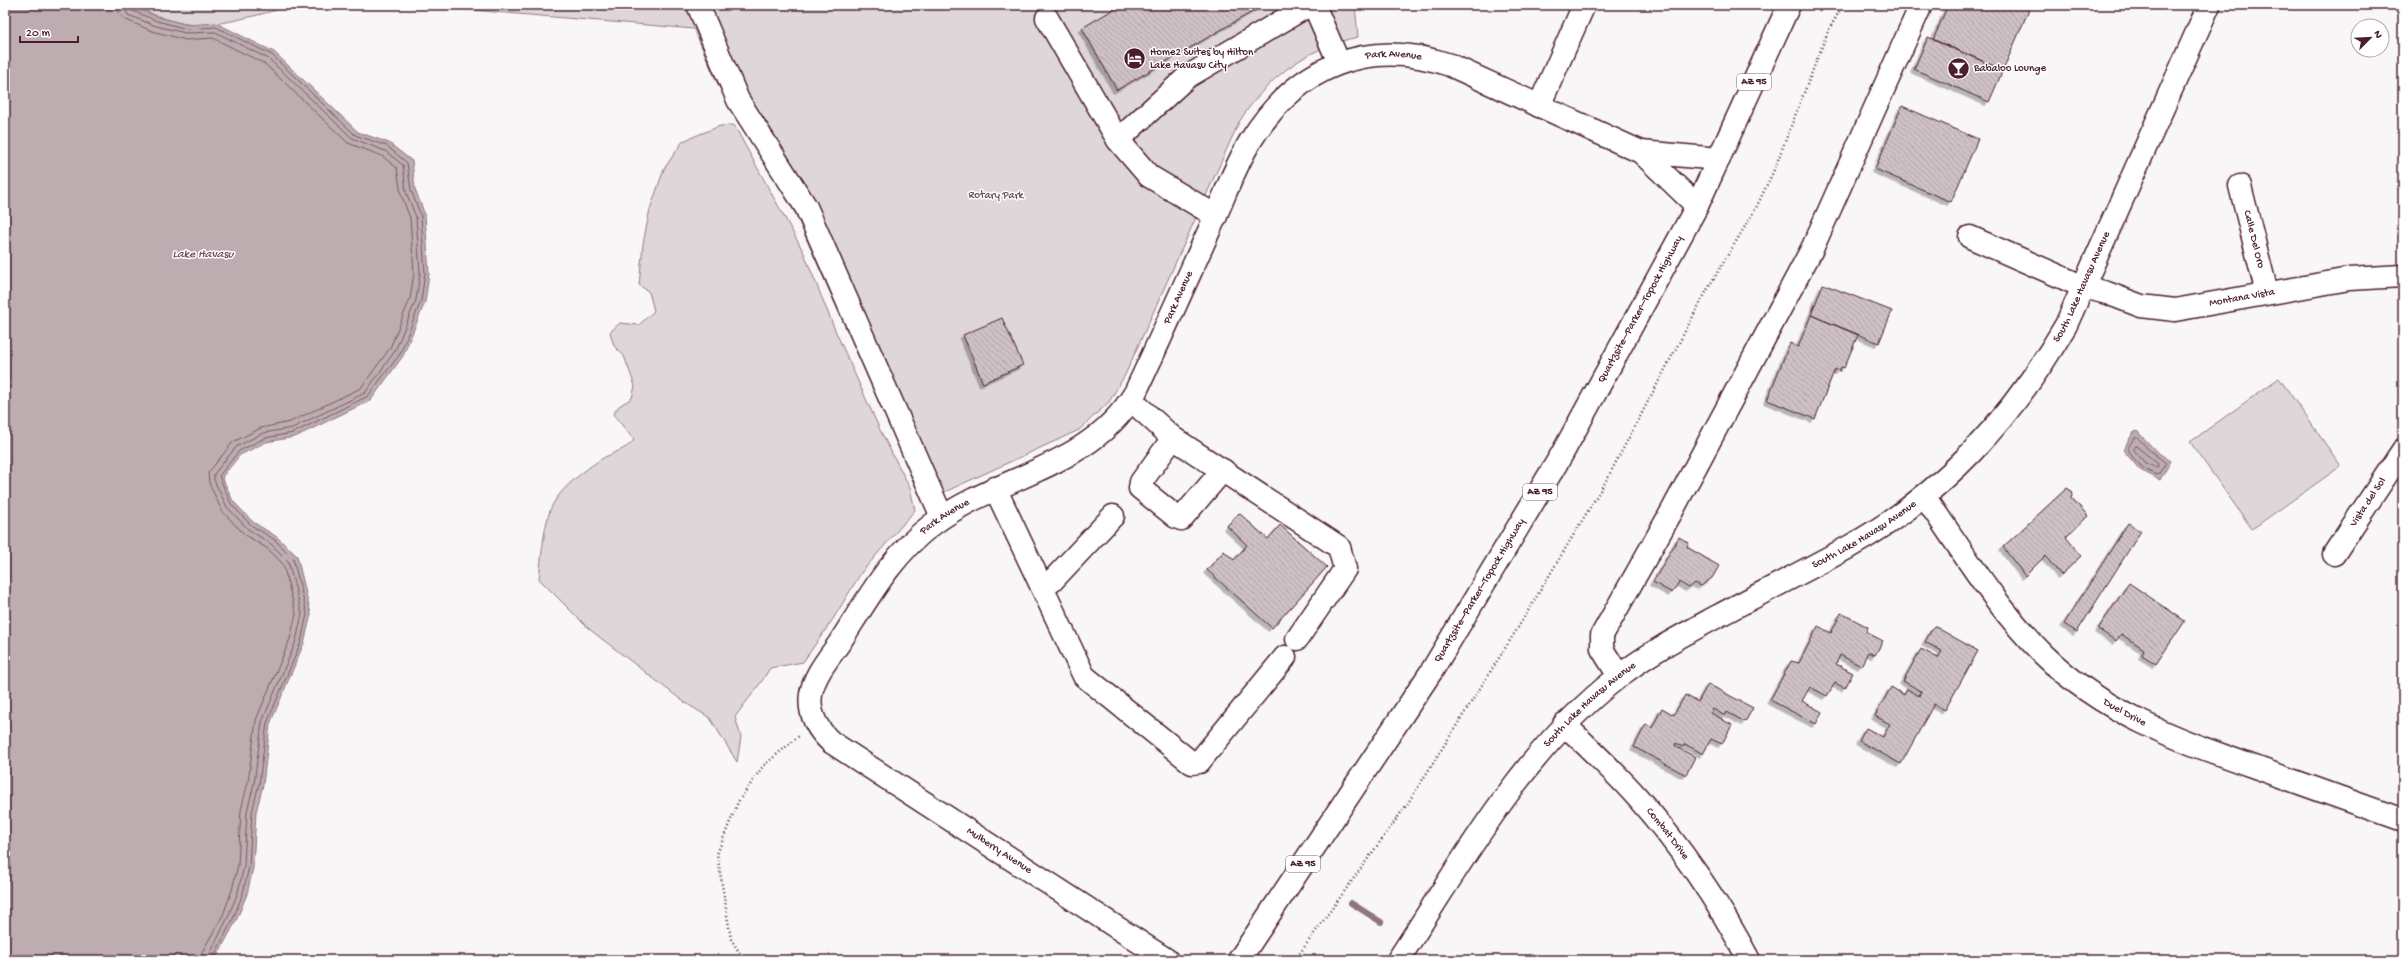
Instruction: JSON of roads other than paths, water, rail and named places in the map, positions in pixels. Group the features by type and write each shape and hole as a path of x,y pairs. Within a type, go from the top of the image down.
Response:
{"main road":[{"path":"698,5 738,100 806,207 942,517"},
{"path":"1118,140 1187,77 1309,5"},
{"path":"1314,5 1339,63"},
{"path":"1539,106 1584,5"},
{"name":"AZ 95","path":"1697,206 1789,5"},
{"path":"1619,676 1602,649 1602,635 1672,511 1812,249 1921,5"},
{"name":"South Lake Havasu Avenue","path":"1398,960 1508,793 1532,760 1564,724 1619,676 1687,633 1849,546 1888,523 1924,496 1958,467 1989,435 2018,400 2044,364 2084,288 2209,5"},
{"path":"1047,18 1118,140 1149,176 1216,216"},
{"name":"Park Avenue","path":"831,742 815,723 810,703 816,679 887,569 916,538 942,517 968,501 1068,456 1088,444 1115,421 1131,400 1250,141 1270,114 1289,93 1306,80 1324,69 1363,56 1385,54 1421,56 1450,65 1642,152 1719,159"},
{"name":"Park Avenue","path":"1642,152 1697,206"},
{"name":"Calle Del Oro","path":"2240,186 2267,293"},
{"name":"Quartzsite–Parker–Topock Highway","path":"1239,960 1435,665 1562,454 1697,206"},
{"name":"Montana Vista","path":"1970,237 2084,288 2107,292 2142,306 2166,310 2349,279 2403,276"},
{"path":"1131,400 1173,438 1338,548 1345,569 1297,639"},
{"path":"1173,438 1141,482 1140,488 1176,517 1182,519 1223,470"},
{"name":"Vista del Sol","path":"2334,554 2403,450"},
{"path":"995,488 1084,676 1192,763 1199,762 1285,657"},
{"name":"Duel Drive","path":"1924,496 2024,634 2067,676 2091,694 2123,714 2170,737 2403,820"},
{"path":"1042,587 1052,581 1113,516"},
{"name":"Combat Drive","path":"1564,724 1636,796 1672,839 1705,885 1749,960"},
{"name":"Mulberry Avenue","path":"831,742 1167,960"}],"water":[{"name":"Lake Havasu","path":"5,5 128,5 158,17 188,25 216,23 274,52 358,132 389,143 412,161 415,189 425,215 429,274 425,302 403,356 371,400 295,437 266,442 240,455 222,477 233,501 253,522 277,537 297,556 311,614 304,643 270,724 263,785 256,812 253,868 247,894 236,921 215,960 5,960"},
{"path":"2137,431 2157,452 2171,461 2160,480 2140,470 2123,450 2133,433"}],"waterway":[{"path":"1351,903 1381,922"}],"place":[{"name":"Home2 Suites by Hilton Lake Havasu City","path":"1135,59"},
{"name":"Babaloo Lounge","path":"1959,69"}],"park label":[{"name":"Rotary Park","path":"996,196"}]}
